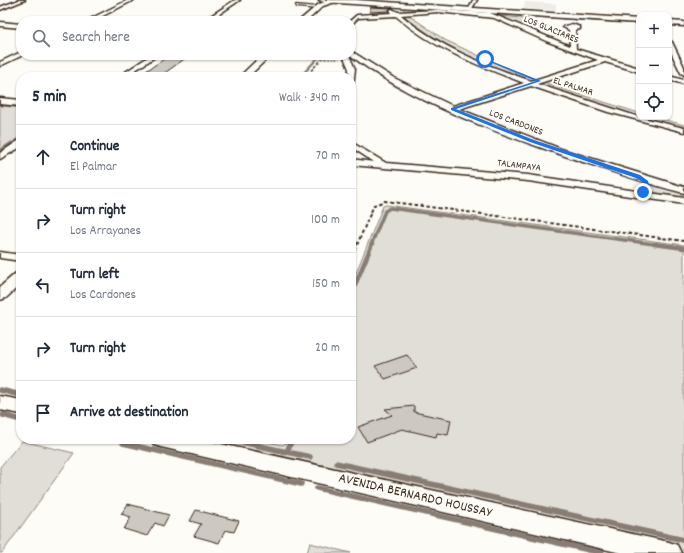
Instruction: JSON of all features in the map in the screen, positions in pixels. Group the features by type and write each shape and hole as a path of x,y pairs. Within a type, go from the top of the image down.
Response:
{"main road":[{"path":"362,0 387,3 400,10 473,6 636,20"},
{"path":"308,16 321,3 338,1 387,3"},
{"path":"672,22 684,23"},
{"path":"248,72 262,60"},
{"path":"0,295 16,281"},
{"path":"0,403 16,406"},
{"name":"AVENIDA BERNARDO HOUSSAY","path":"184,444 669,553"}],"street":[{"path":"13,0 22,0"},
{"path":"0,9 22,0"},
{"path":"99,16 132,0"},
{"path":"214,16 238,0"},
{"name":"LOS GLACIARES","path":"356,18 400,10 490,15 573,49 636,69"},
{"name":"EL PALMAR","path":"400,10 430,30 464,49 539,81 636,112"},
{"name":"EL PALMAR","path":"400,10 420,32 454,51 531,84 596,106 684,130"},
{"path":"0,24 16,26"},
{"path":"572,29 573,49"},
{"path":"672,48 684,73"},
{"path":"0,64 16,56"},
{"path":"129,72 147,60"},
{"path":"349,60 352,72"},
{"name":"LOS CARDONES","path":"356,60 420,94 452,109 532,141 684,190"},
{"path":"452,109 604,60"},
{"path":"352,69 358,67 373,68"},
{"path":"672,79 684,82"},
{"path":"0,101 16,103"},
{"path":"666,120 684,125"},
{"path":"0,157 16,146"},
{"path":"356,147 384,164"},
{"name":"TALAMPAYA","path":"356,162 528,178 684,201"},
{"path":"633,193 643,192 648,187 646,182 638,176"},
{"path":"0,255 16,257"}],"lane":[{"path":"301,3 297,6 321,3"}],"path":[{"path":"310,72 321,60"},
{"path":"356,246 374,205 385,201 684,240"}],"shaded area":[{"path":"342,0 636,19 636,24 426,10 405,11 401,5"},
{"path":"525,2 556,4 556,11 524,9"},
{"path":"398,14 407,14 445,40 510,70 569,91 636,112 636,118 502,72 436,41"},
{"path":"501,16 530,19 528,30"},
{"path":"0,103 16,105 16,142 0,153"},
{"path":"646,120 666,120 684,125 684,130"},
{"path":"646,182 684,190 684,201 633,193 643,192 648,187"},
{"path":"386,205 684,245 684,553 669,553 183,444 356,444 356,273 383,206"},
{"path":"19,444 35,444 74,453 2,553 0,553 0,467"},
{"path":"310,543 351,553 307,553"}],"building":[{"path":"370,7 391,8 389,11 370,12"},
{"path":"162,60 183,60 166,72 144,72"},
{"path":"407,355 417,368 385,379 375,366"},
{"path":"414,406 414,412 451,420 448,435 437,433 436,437 402,429 367,442 358,427 392,415 385,409"},
{"path":"128,504 169,515 163,526 155,523 147,536 124,529 131,517 121,514"},
{"path":"196,510 239,521 234,532 225,530 219,543 194,536 201,524 190,521"}],"waterway":[{"path":"305,72 315,61"},
{"path":"0,105 16,107"},
{"path":"0,151 12,143"},
{"path":"371,245 385,211 390,208 661,245"},
{"path":"356,283 372,244"},
{"path":"654,244 684,248"},
{"path":"0,390 16,394"},
{"path":"3,415 16,419"},
{"path":"127,444 301,484"},
{"path":"251,444 287,452"},
{"path":"287,452 290,444"},
{"path":"287,452 310,457"},
{"path":"336,463 684,540"},
{"path":"317,488 602,553"}],"route":[{"path":"485,59 539,81 452,109 532,141 638,176 646,182 648,187 643,192"}]}
